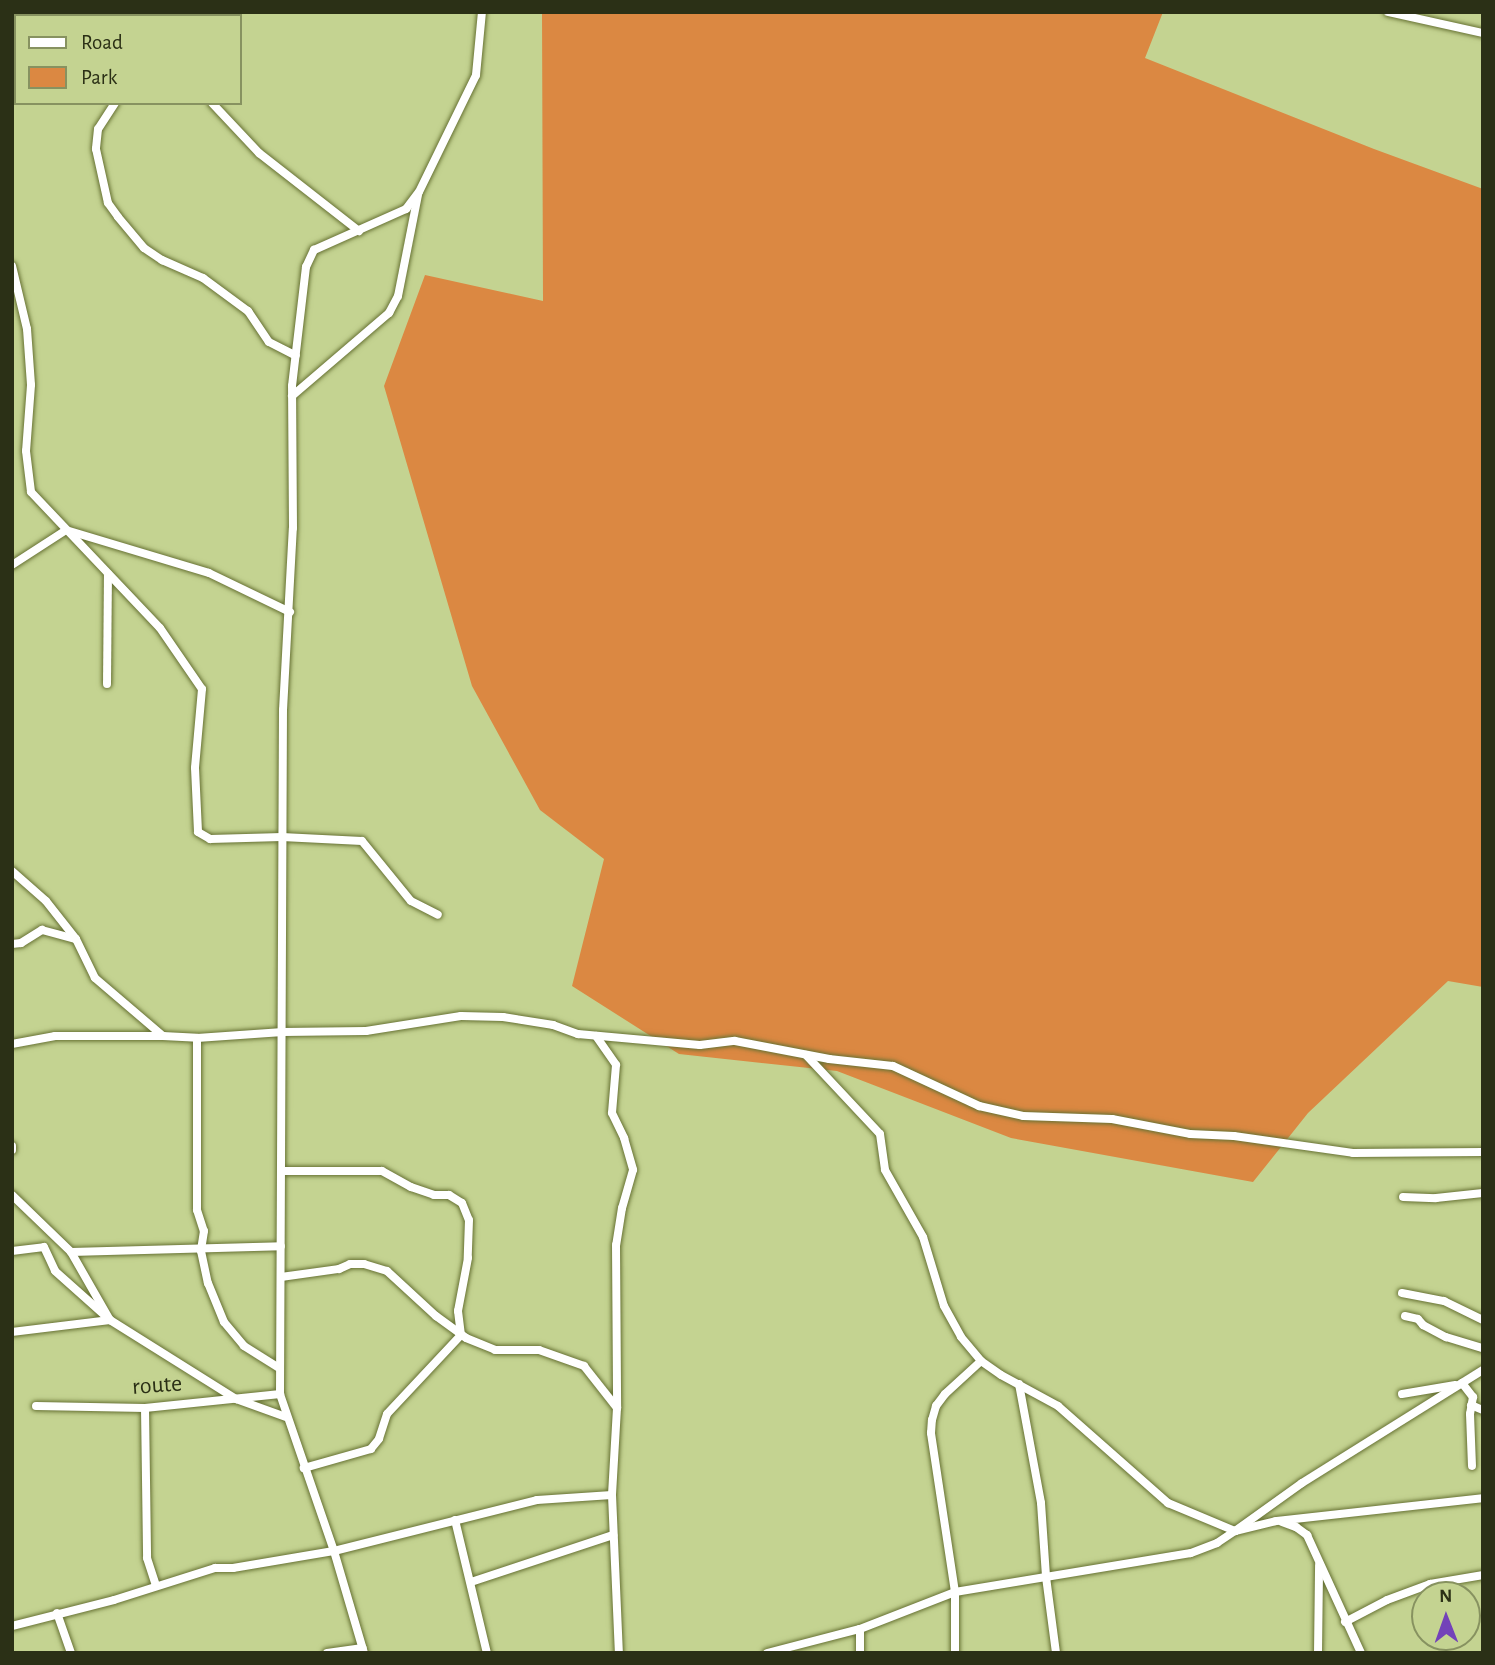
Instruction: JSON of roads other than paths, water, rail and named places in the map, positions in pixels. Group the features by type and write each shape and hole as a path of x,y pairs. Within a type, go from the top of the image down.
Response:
{"street":[{"path":"327,1653 363,1650 334,1551 286,1417 280,1394 279,1368 283,710 290,612 292,396 306,267 314,250 406,209 418,192 476,75 482,12"},
{"path":"1388,12 1483,33"},
{"path":"114,105 98,129 96,149 108,203 118,217 144,248 162,260 203,278 248,311 268,342 296,356"},
{"path":"214,105 259,153 359,231"},
{"path":"292,396 388,313 398,296 418,192"},
{"path":"12,266 27,329 31,385 27,475 35,500 172,643 202,689 195,768 198,832 210,839 282,837 362,841 411,901 438,915"},
{"path":"12,565 66,530 209,573 290,612"},
{"path":"107,574 107,684"},
{"path":"12,871 46,901 76,939 95,978 163,1036"},
{"path":"12,944 21,943 42,930 76,939"},
{"path":"12,1044 55,1036 197,1038 283,1032 366,1031 461,1016 529,1020 596,1036 700,1045 736,1041 806,1055 894,1066 979,1106 1023,1116 1112,1119 1190,1134 1234,1136 1353,1153 1483,1152"},
{"path":"596,1036 616,1065 612,1113 624,1138 633,1170 622,1208 616,1245 617,1408 612,1495 619,1653"},
{"path":"197,1038 197,1210 204,1231 202,1248 208,1283 224,1322 244,1346 279,1368"},
{"path":"806,1055 880,1134 885,1170 923,1237 944,1306 961,1337 981,1361 1058,1406 1168,1503 1235,1531 1276,1521 1483,1498"},
{"path":"282,1171 382,1171 411,1186 434,1195 449,1195 462,1203 469,1220 468,1258 458,1311 461,1335"},
{"path":"1403,1197 1436,1198 1483,1193"},
{"path":"12,1195 71,1252 110,1320"},
{"path":"71,1252 281,1246"},
{"path":"12,1251 44,1247 55,1271 110,1320 236,1399 286,1417"},
{"path":"281,1277 364,1264 387,1271 461,1335 495,1350 539,1350 584,1366 617,1408"},
{"path":"1402,1293 1444,1301 1483,1320"},
{"path":"1405,1316 1418,1318 1423,1325 1446,1337 1483,1348"},
{"path":"12,1332 110,1320"},
{"path":"304,1468 371,1449 379,1439 387,1414 461,1335"},
{"path":"955,1653 956,1592 933,1446 932,1420 936,1406 945,1394 981,1361"},
{"path":"767,1653 860,1629 956,1592 1191,1553 1217,1543 1302,1483 1483,1370"},
{"path":"1402,1394 1462,1383"},
{"path":"1462,1383 1473,1397 1472,1466"},
{"path":"1019,1384 1041,1503 1046,1577 1056,1653"},
{"name":"route","path":"36,1406 145,1408 280,1394"},
{"path":"1471,1405 1483,1410"},
{"path":"145,1408 147,1558 156,1586"},
{"path":"12,1626 114,1600 215,1568 233,1568 334,1551 537,1500 612,1495"},
{"path":"456,1520 487,1653"},
{"path":"1276,1521 1296,1527 1307,1535 1361,1653"},
{"path":"471,1582 613,1535"},
{"path":"1318,1653 1319,1562"},
{"path":"1345,1622 1387,1600 1430,1584 1483,1575"},
{"path":"57,1613 71,1653"},
{"path":"860,1629 860,1653"}]}
